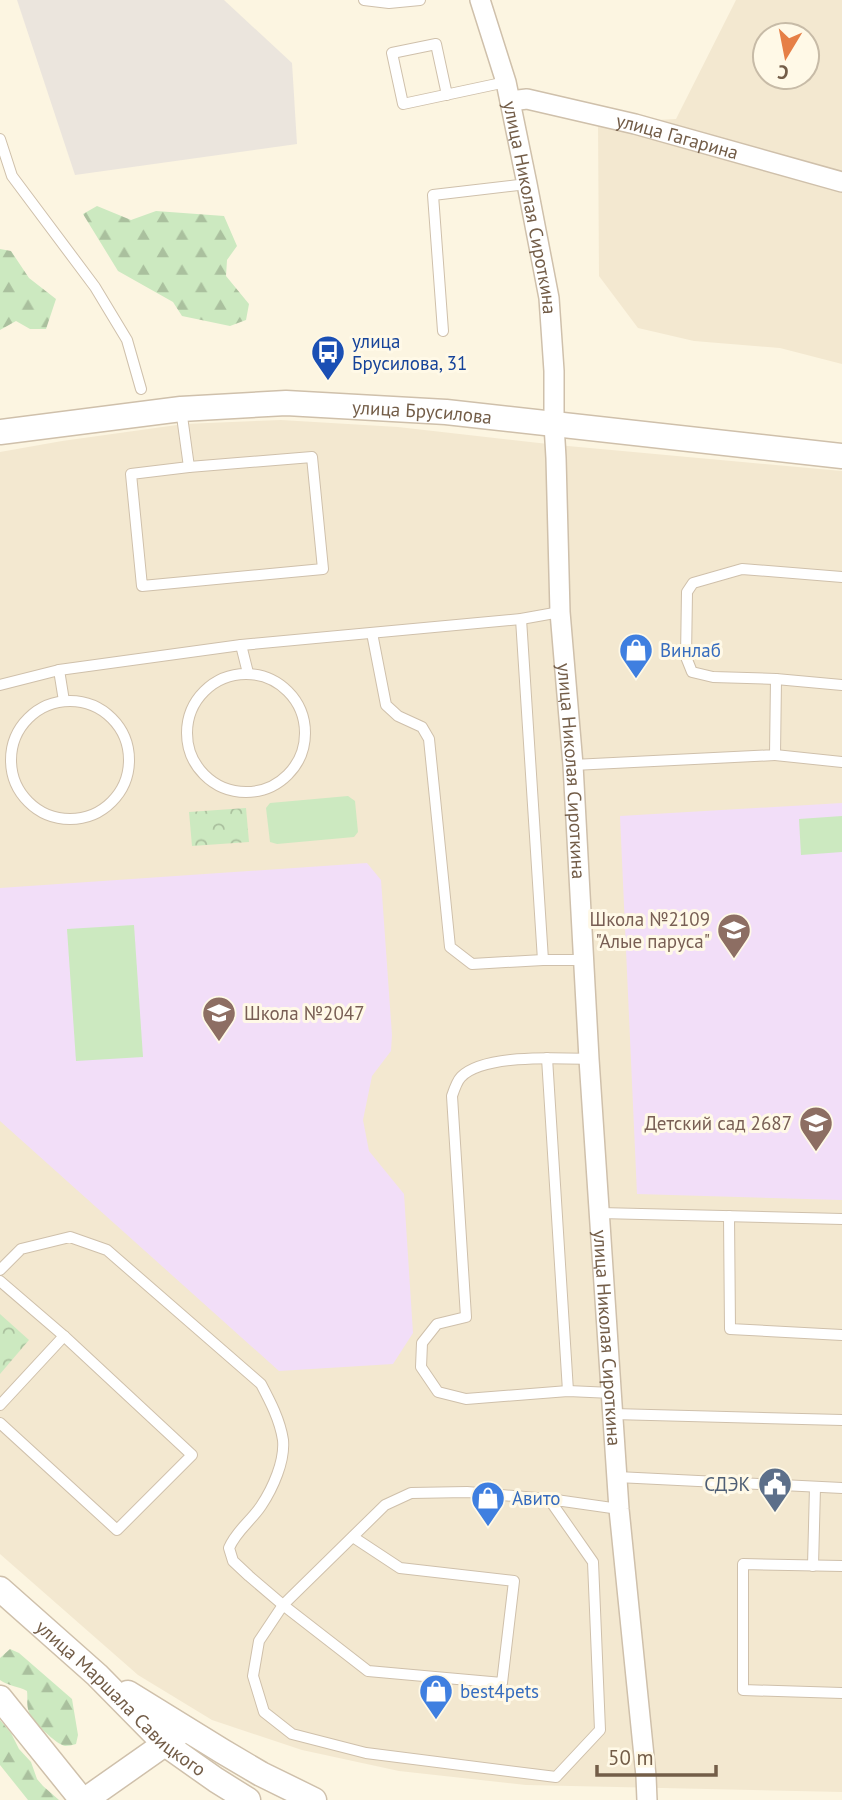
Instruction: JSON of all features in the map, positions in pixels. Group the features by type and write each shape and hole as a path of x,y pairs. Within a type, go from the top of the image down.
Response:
{"street":[{"name":"улица Николая Сироткина","path":"480,0 508,91 548,298 554,371 561,612 573,765 589,1059 617,1477 647,1800"},
{"name":"улица Гагарина","path":"508,91 527,99 622,121 842,182"},
{"name":"улица Брусилова","path":"0,432 181,409 286,403 446,412 842,456"},
{"name":"улица Маршала Савицкого","path":"0,1589 97,1675 165,1744 248,1800"},
{"path":"97,1675 261,1773 314,1800"},
{"path":"0,1698 83,1800 187,1729"}],"lane":[{"path":"363,0 389,4 420,0"},
{"path":"447,95 436,44 392,54 403,104 447,95 508,91"},
{"path":"0,139 12,176 95,287 127,340 141,389"},
{"path":"443,331 433,195 527,184"},
{"path":"181,409 189,467"},
{"path":"312,457 323,569 142,586 131,474 189,467 312,457"},
{"path":"842,577 742,569 693,583 687,592 686,657 692,671 713,677 842,685"},
{"path":"0,685 59,670 241,645 521,619 561,612"},
{"path":"521,619 543,960"},
{"path":"372,633 386,705 398,716 422,727 429,739 450,947 472,964 583,960"},
{"path":"241,645 248,673"},
{"path":"59,670 64,701"},
{"path":"248,673 266,677 283,686 296,701 304,718 306,737 302,755 292,772 277,784 260,792 241,793 221,788 204,776 192,760 186,740 187,720 195,701 209,686 227,676 248,673"},
{"path":"775,755 776,679"},
{"path":"64,701 91,704 108,713 121,727 128,744 130,763 126,782 116,798 102,811 84,818 65,820 45,814 29,803 16,786 11,766 12,746 20,727 34,712 52,703 64,701"},
{"path":"573,765 775,755 842,762"},
{"path":"547,1058 568,1391"},
{"path":"589,1059 547,1058 477,1065 460,1078 452,1096 466,1317 437,1324 422,1343 421,1367 438,1392 466,1399 568,1391 612,1393"},
{"path":"600,1213 842,1219"},
{"path":"729,1216 730,1329 842,1335"},
{"path":"0,1270 21,1249 70,1237 107,1250 261,1384 273,1406 283,1441 279,1473 261,1507 233,1537 229,1548 233,1561 282,1605 368,1671 502,1683 514,1581 400,1568 353,1537"},
{"path":"0,1281 64,1336 192,1455 117,1530 0,1423"},
{"path":"0,1405 64,1336"},
{"path":"613,1414 842,1420"},
{"path":"617,1477 842,1488"},
{"path":"813,1566 815,1486"},
{"path":"549,1499 593,1562 600,1730 556,1777 366,1752 292,1734 264,1712 253,1676 259,1641 282,1605 385,1505 411,1493 467,1492 549,1499 620,1509"},
{"path":"842,1566 743,1564 743,1690 842,1693"}],"shaded area":[{"path":"17,0 224,0 292,63 297,144 75,175"},
{"path":"736,0 842,0 842,364 780,348 694,341 638,328 599,276 598,123 676,119"},
{"path":"281,420 398,427 557,445 842,471 842,1792 526,1785 399,1771 302,1750 212,1720 138,1675 0,1554 0,452 184,424"},
{"name":"Школа №2109 \"Алые паруса\"","path":"842,803 842,1200 637,1194 620,816"},
{"name":"Школа №2047","path":"367,863 381,880 392,1035 391,1051 372,1076 363,1120 369,1151 404,1194 413,1333 393,1364 279,1371 0,1121 0,888"}],"green space":[{"path":"97,206 131,220 156,211 224,216 237,246 227,260 226,276 249,304 246,320 230,326 182,316 173,302 118,271 83,214"},
{"path":"0,249 11,251 29,278 56,299 46,329 30,329 16,321 0,330"},
{"path":"348,796 355,801 358,832 354,837 277,844 270,842 266,808 270,803"},
{"path":"246,808 249,842 192,846 189,812"},
{"path":"842,816 842,852 801,855 799,819"},
{"path":"134,925 143,1057 76,1061 67,929"},
{"path":"0,1314 29,1340 0,1374"},
{"path":"10,1649 19,1653 72,1699 78,1735 76,1744 61,1745 51,1737 31,1716 27,1691 0,1680 0,1658"},
{"path":"0,1720 31,1762 37,1779 59,1800 28,1800 0,1765"}],"place":[{"name":"улица Брусилова, 31","path":"328,382"},
{"name":"Винлаб","path":"636,680"},
{"name":"Школа №2109 \"Алые паруса\"","path":"734,960"},
{"name":"Школа №2047","path":"219,1043"},
{"name":"Детский сад 2687","path":"816,1153"},
{"name":"СДЭК","path":"775,1514"},
{"name":"Авито","path":"488,1528"},
{"name":"best4pets","path":"436,1721"}]}
